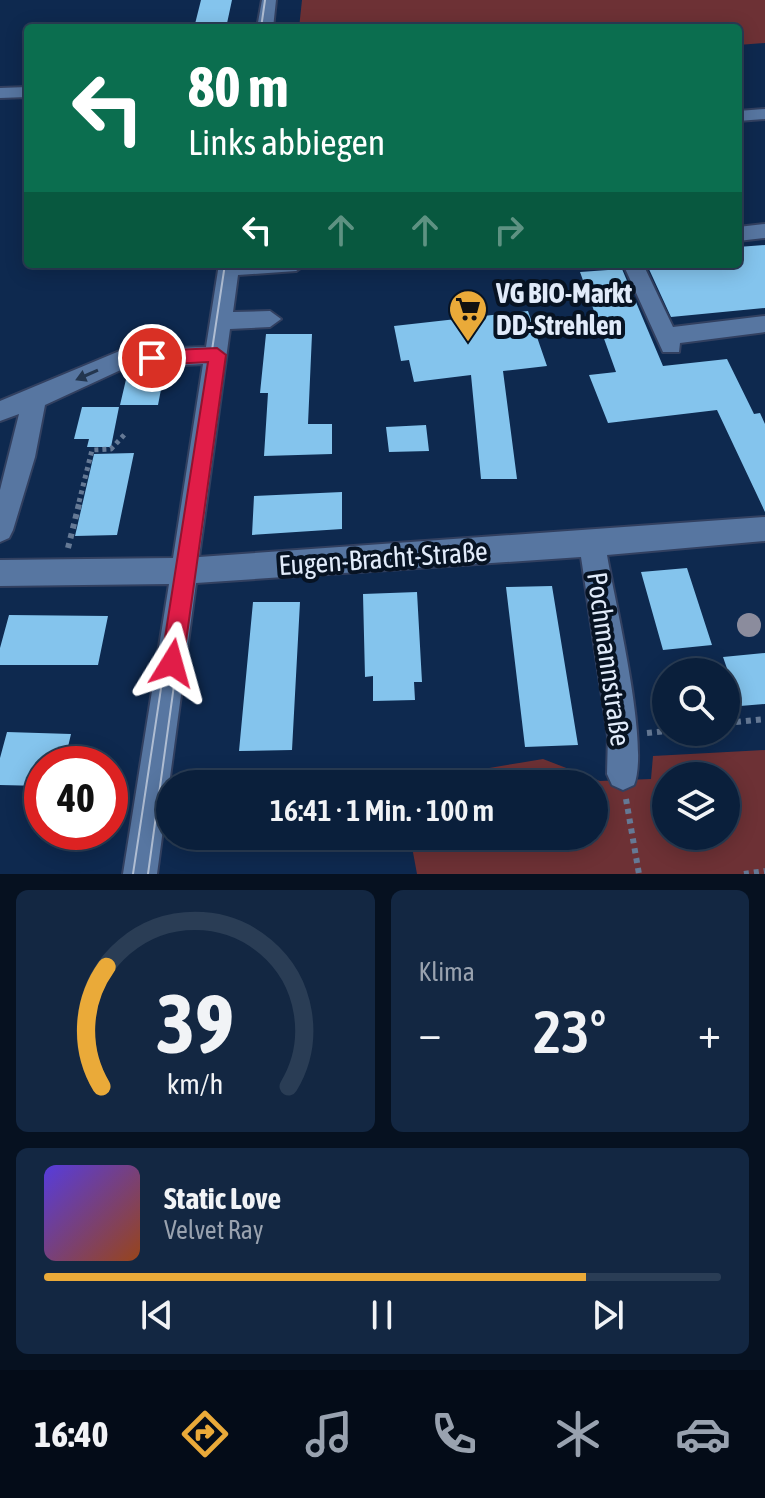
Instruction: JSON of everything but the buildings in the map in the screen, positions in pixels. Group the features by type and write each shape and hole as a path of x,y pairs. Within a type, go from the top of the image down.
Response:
{"street":[{"path":"266,24 269,0"},
{"path":"0,93 24,92"},
{"path":"742,116 765,114"},
{"path":"742,234 765,231"},
{"path":"140,874 229,268"},
{"path":"635,268 669,341 765,324"},
{"path":"222,321 270,319"},
{"path":"0,411 122,359 217,355"},
{"path":"0,530 23,457 34,399"},
{"name":"Eugen-Bracht-Straße","path":"0,573 185,571 592,544 765,529"},
{"name":"Pochmannstraße","path":"592,544 623,736 623,774"}],"path":[{"path":"65,561 92,450 111,449 125,434"},
{"path":"740,722 765,719"},
{"path":"623,774 629,833 639,874"},
{"path":"744,874 765,871"}],"shaded area":[{"path":"302,0 765,0 765,43 742,45 742,24 299,24"},
{"path":"765,750 765,874 417,874 413,850 608,850 608,781 651,779 652,768 652,850 740,850 740,762 652,762 653,756"},
{"path":"543,759 572,770 477,770"}],"tram line":[{"path":"262,24 265,0"},
{"path":"133,874 224,268"},
{"path":"148,874 178,656"}],"place":[{"name":"VG BIO-Markt DD-Strehlen","path":"468,343"}],"route":[{"path":"152,358 217,355 172,663"}]}
